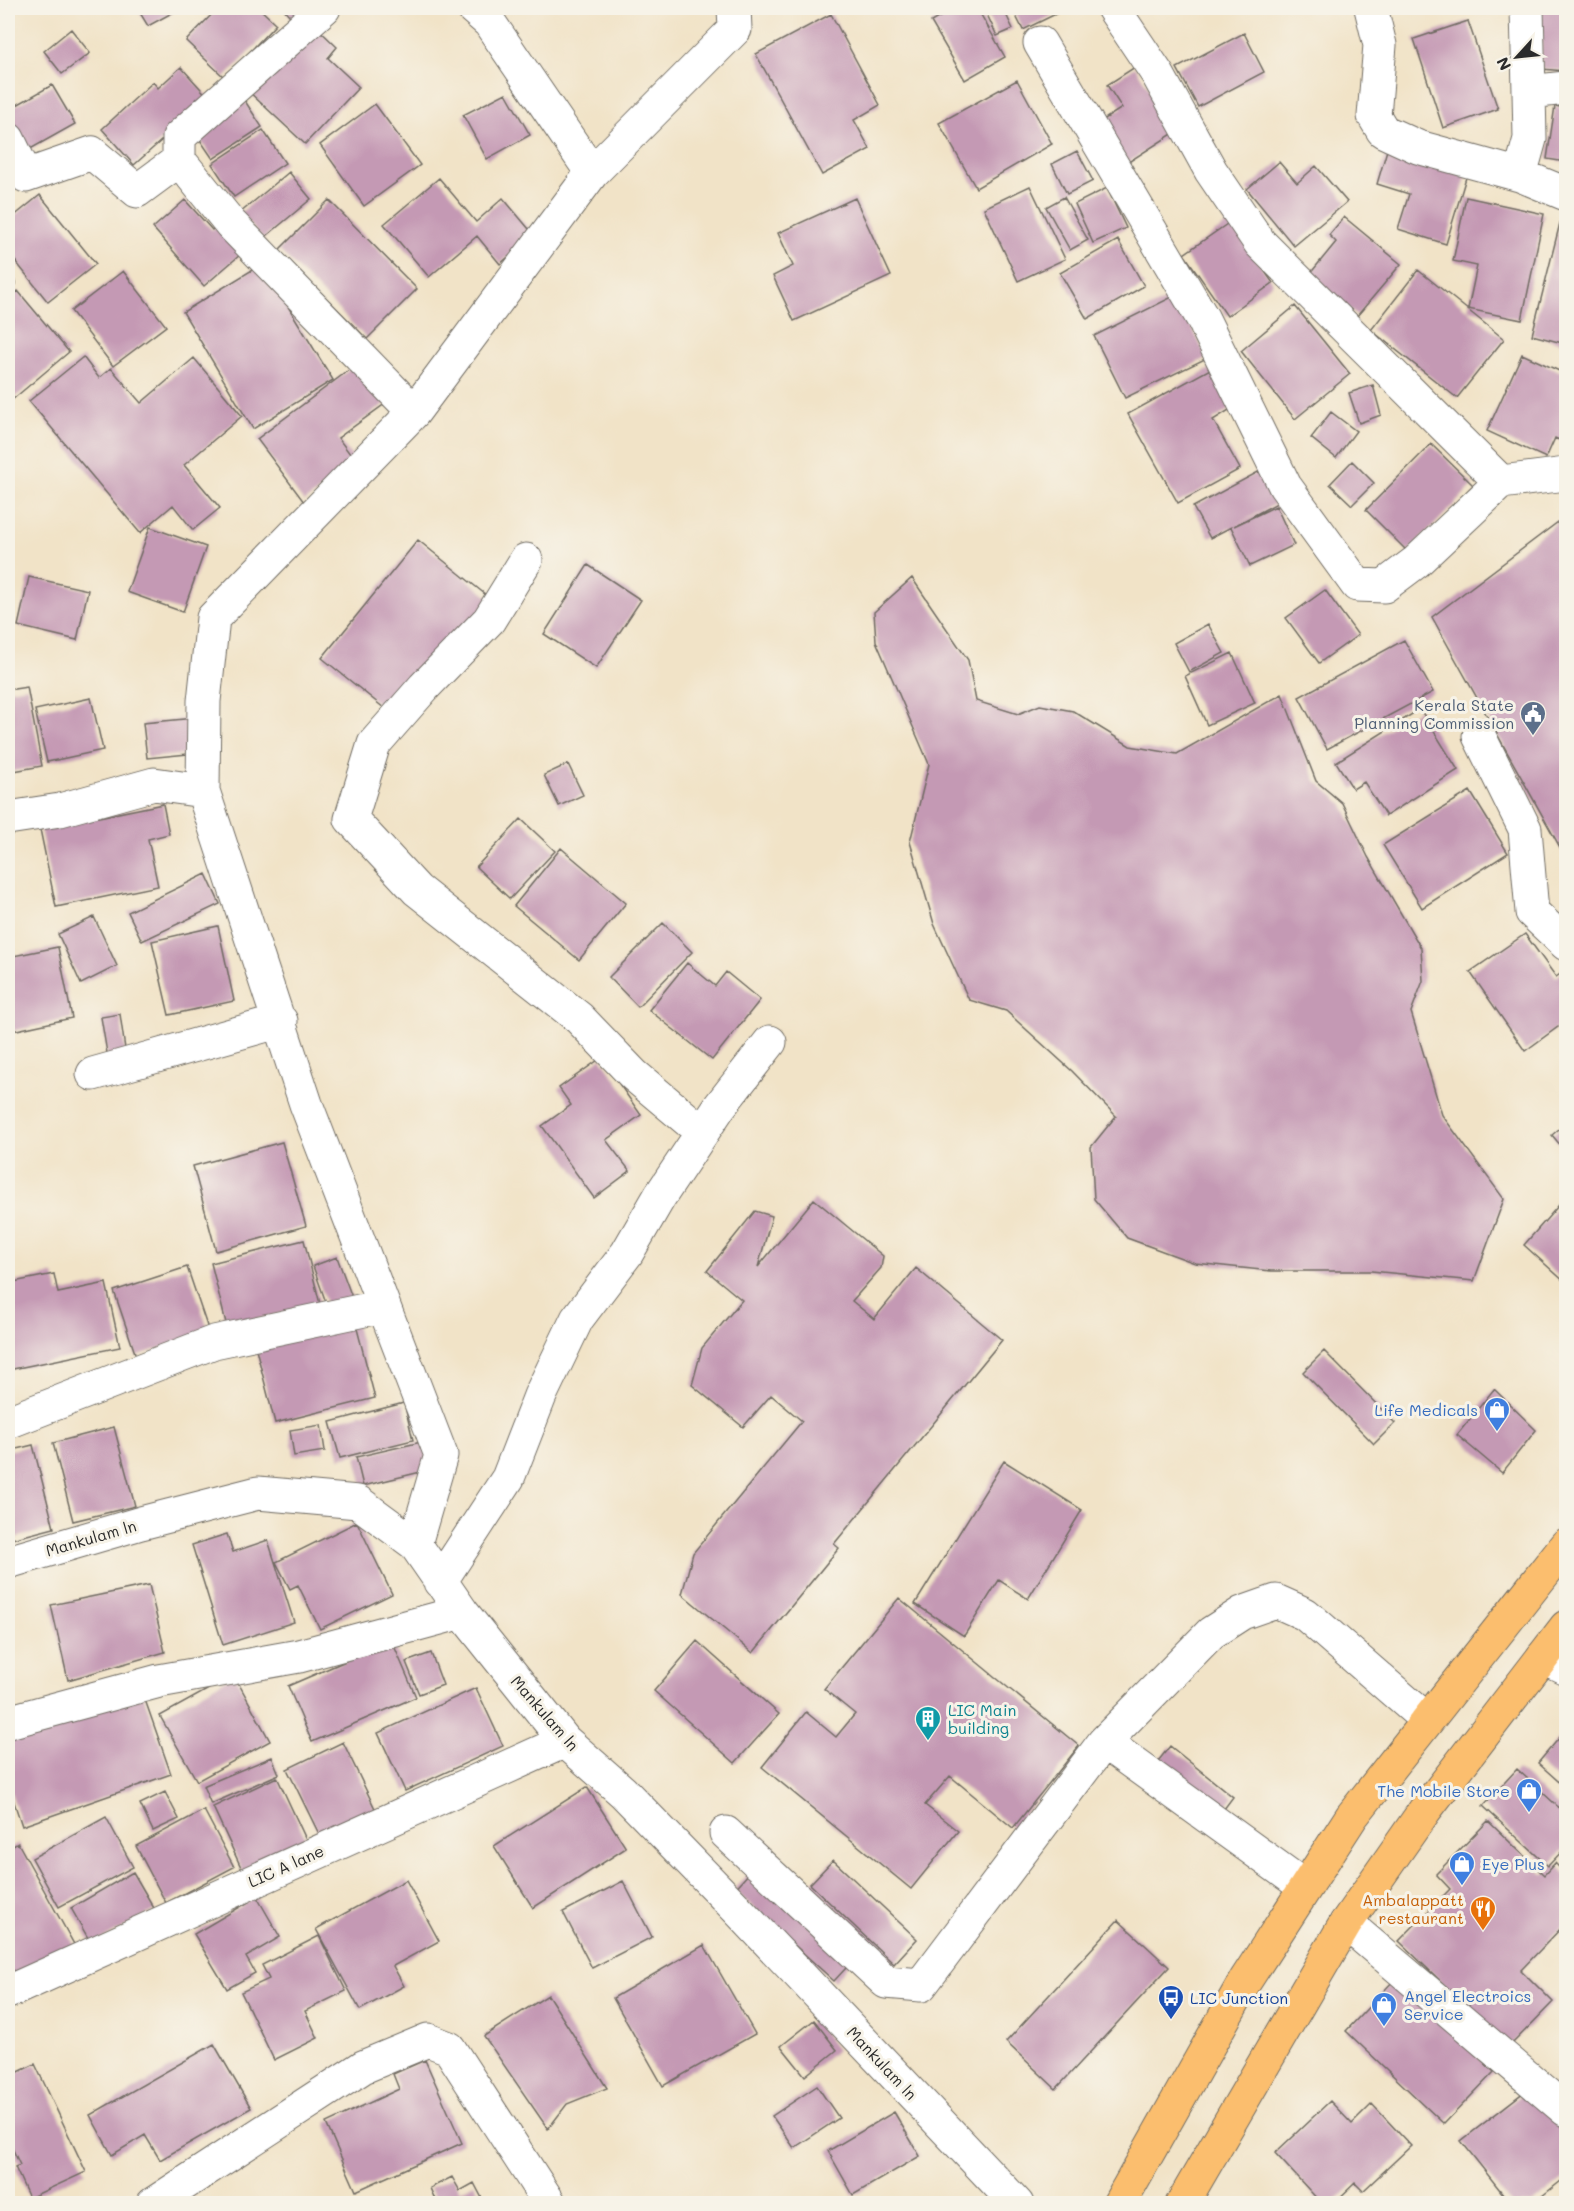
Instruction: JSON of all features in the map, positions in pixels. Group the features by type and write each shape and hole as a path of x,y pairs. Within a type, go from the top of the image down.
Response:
{"main road":[{"path":"1119,2204 1245,1981 1352,1816 1566,1545"},
{"path":"1182,2204 1346,1923 1425,1810 1555,1663 1566,1627"}],"street":[{"path":"324,8 179,137 179,160 231,224 414,412"},
{"path":"473,8 489,22 592,173"},
{"path":"415,1544 441,1455 306,1104 281,1022 203,791 204,701 213,618 414,412 592,173 735,29 734,8"},
{"path":"1113,8 1158,75 1211,171 1260,243 1501,482"},
{"path":"1371,8 1380,45 1374,116 1383,131 1418,147 1520,175 1566,194"},
{"path":"1520,175 1530,139 1527,8"},
{"path":"1040,43 1203,319 1285,486 1357,585 1384,586 1416,562 1501,482 1566,474"},
{"path":"1529,92 1566,88"},
{"path":"8,139 26,176 92,153 137,191 179,160"},
{"path":"526,560 489,620 424,687 374,744 351,819 417,890 579,1018 634,1075 702,1132"},
{"path":"1479,736 1525,829 1532,912 1566,944"},
{"path":"8,818 60,810 154,784 203,791"},
{"path":"93,1074 281,1022"},
{"path":"441,1582 508,1478 540,1396 577,1319 627,1253 702,1132 770,1042"},
{"path":"8,1422 214,1342 383,1306"},
{"name":"Mankulam ln","path":"8,1562 141,1523 258,1493 358,1502 415,1544 462,1612 565,1740 622,1792 738,1910 1017,2204"},
{"path":"726,1833 886,1982 921,1985 1104,1742 1211,1633 1242,1613 1276,1601 1305,1614 1427,1720"},
{"path":"8,1722 159,1681 299,1656 462,1612"},
{"name":"LIC A lane","path":"8,1992 565,1740"},
{"path":"1104,1742 1305,1887"},
{"path":"1346,1923 1566,2110"},
{"path":"153,2204 363,2067 428,2040 449,2048 550,2204"}],"building":[{"path":"137,8 181,8 148,26"},
{"path":"218,8 259,8 276,24 225,78 186,41"},
{"path":"283,8 314,8 295,22"},
{"path":"955,8 977,8 1005,57 965,80 931,22"},
{"path":"984,8 1003,8 1013,29 997,36"},
{"path":"1012,8 1068,8 1023,30"},
{"path":"1542,8 1566,8 1566,71 1541,69"},
{"path":"831,14 880,105 854,120 870,149 822,175 756,54"},
{"path":"310,21 337,47 328,58 359,87 305,144 246,89"},
{"path":"1468,21 1498,109 1443,128 1414,39"},
{"path":"71,29 90,53 62,74 44,51"},
{"path":"1244,33 1264,72 1198,107 1177,68"},
{"path":"181,67 209,98 134,165 102,129 153,82 158,88"},
{"path":"1135,67 1177,131 1127,163 1100,122 1122,108 1107,85"},
{"path":"1017,80 1052,144 976,188 939,123"},
{"path":"52,85 75,124 25,152 8,123 8,110"},
{"path":"506,93 530,135 487,159 463,115"},
{"path":"243,98 262,127 213,159 194,131"},
{"path":"375,104 420,165 364,206 320,145"},
{"path":"1555,106 1566,108 1566,162 1547,159"},
{"path":"263,130 285,163 234,197 212,164"},
{"path":"1387,150 1467,174 1446,244 1398,229 1409,194 1377,184"},
{"path":"1077,151 1093,181 1067,194 1052,164"},
{"path":"1279,162 1297,183 1316,166 1347,202 1294,246 1247,189"},
{"path":"289,172 311,199 263,239 240,213"},
{"path":"439,178 476,222 503,198 534,235 500,264 477,236 429,277 384,224"},
{"path":"1030,186 1065,259 1018,281 984,208"},
{"path":"1107,188 1126,228 1093,243 1075,204"},
{"path":"40,195 96,264 48,302 8,252 8,221"},
{"path":"1064,197 1088,240 1070,250 1046,207"},
{"path":"1466,197 1544,214 1522,320 1468,309 1477,266 1453,261"},
{"path":"855,198 891,276 794,321 773,276 793,266 778,233"},
{"path":"185,200 212,230 224,219 248,248 204,286 153,228"},
{"path":"329,200 417,289 367,339 279,250"},
{"path":"1344,217 1401,264 1357,316 1309,275 1336,242 1329,235"},
{"path":"1230,222 1273,283 1227,316 1184,254"},
{"path":"1560,223 1566,225 1566,344 1532,335"},
{"path":"1118,240 1144,286 1087,319 1060,273"},
{"path":"262,264 333,380 253,429 183,312"},
{"path":"8,267 16,284 8,288"},
{"path":"1418,270 1504,339 1457,398 1371,330"},
{"path":"123,271 166,326 113,366 71,311"},
{"path":"18,291 69,352 12,400 8,395 8,300"},
{"path":"1176,295 1207,358 1125,398 1094,336"},
{"path":"1295,306 1350,374 1295,419 1241,351"},
{"path":"1522,354 1566,374 1566,443 1555,438 1546,458 1487,431"},
{"path":"83,357 99,378 111,368 141,403 194,358 242,416 184,465 220,508 193,530 173,505 140,533 29,401"},
{"path":"357,364 386,403 338,438 357,463 304,502 257,439"},
{"path":"1212,368 1234,407 1213,420 1240,469 1178,503 1128,414"},
{"path":"1373,385 1381,415 1359,423 1349,393"},
{"path":"1331,412 1356,431 1336,458 1311,438"},
{"path":"1431,444 1473,485 1408,552 1366,510"},
{"path":"1352,461 1374,483 1352,505 1330,484"},
{"path":"1260,471 1277,503 1234,526 1276,506 1294,545 1250,566 1231,527 1210,538 1193,507"},
{"name":"Kerala State Planning Commission","path":"1566,516 1566,858 1432,617"},
{"path":"150,527 206,547 183,612 127,592"},
{"path":"418,540 496,603 400,721 322,658"},
{"path":"588,565 641,600 596,668 544,634"},
{"path":"29,577 88,590 77,640 18,626"},
{"path":"912,578 968,660 976,701 1018,714 1040,705 1073,711 1130,746 1177,754 1282,694 1316,781 1342,803 1368,857 1421,948 1423,981 1411,1012 1442,1115 1504,1199 1474,1281 1371,1271 1271,1271 1195,1263 1127,1238 1094,1199 1091,1147 1116,1116 1072,1071 1006,1011 969,1000 934,924 910,842 929,764 876,641 874,612"},
{"path":"1325,590 1358,635 1319,663 1286,618"},
{"path":"1208,624 1224,653 1189,672 1174,643"},
{"path":"1404,640 1433,692 1327,749 1299,697"},
{"path":"1232,653 1255,703 1207,725 1185,676"},
{"path":"27,687 42,766 8,772 8,690"},
{"path":"91,698 103,750 47,762 35,710"},
{"path":"1420,709 1458,770 1386,816 1364,782 1353,789 1336,762"},
{"path":"195,718 198,753 147,758 143,723"},
{"path":"568,764 583,795 559,806 544,775"},
{"path":"1470,791 1508,853 1422,908 1383,845"},
{"path":"163,804 169,834 148,839 158,886 56,907 40,829"},
{"path":"521,819 555,851 510,899 476,867"},
{"path":"561,848 626,903 579,960 514,906"},
{"path":"206,874 220,904 142,941 128,912"},
{"path":"94,917 117,966 81,984 58,934"},
{"path":"663,923 692,952 638,1007 609,977"},
{"path":"218,926 234,1001 169,1015 152,941"},
{"path":"1525,934 1556,977 1566,970 1566,1021 1525,1051 1470,972"},
{"path":"58,947 72,1018 12,1031 8,1011 8,957"},
{"path":"687,963 715,986 726,972 760,1000 712,1060 649,1010"},
{"path":"120,1014 126,1056 108,1059 101,1017"},
{"path":"601,1058 641,1115 606,1140 630,1171 594,1198 542,1126 571,1105 559,1088"},
{"path":"1566,1123 1566,1152 1552,1135"},
{"path":"282,1142 306,1226 216,1251 193,1166"},
{"path":"1566,1197 1566,1283 1524,1245"},
{"path":"814,1199 883,1256 881,1268 852,1301 874,1319 916,1268 1002,1340 834,1544 839,1548 753,1653 682,1594 693,1553 802,1421 771,1395 743,1427 692,1385 702,1348 742,1300 707,1271 755,1211 772,1216 758,1267"},
{"path":"304,1240 320,1304 227,1327 211,1263"},
{"path":"337,1257 353,1300 328,1308 313,1266"},
{"path":"187,1267 209,1332 136,1356 114,1291"},
{"path":"54,1274 58,1293 106,1283 120,1347 8,1370 8,1283"},
{"path":"354,1317 375,1398 275,1423 254,1341"},
{"path":"1324,1351 1395,1423 1374,1444 1303,1372"},
{"name":"Life Medicals","path":"1494,1389 1536,1430 1502,1473 1457,1435"},
{"path":"404,1403 413,1440 340,1458 330,1422"},
{"path":"321,1425 325,1451 294,1456 290,1430"},
{"path":"114,1427 135,1506 73,1521 53,1443"},
{"path":"426,1441 433,1469 363,1486 356,1457"},
{"path":"33,1445 54,1528 8,1540 8,1451"},
{"path":"1004,1461 1082,1510 1028,1599 999,1580 964,1636 915,1604"},
{"path":"357,1522 392,1594 320,1629 298,1585 290,1589 276,1562"},
{"path":"227,1534 233,1552 268,1540 294,1622 223,1645 192,1545"},
{"path":"149,1585 165,1652 68,1680 51,1605"},
{"name":"LIC Main building","path":"899,1598 1079,1746 1013,1828 950,1776 925,1805 958,1831 911,1889 762,1767 806,1712 836,1737 855,1714 824,1689"},
{"path":"392,1641 416,1697 312,1742 288,1686"},
{"path":"697,1641 779,1714 735,1763 654,1691"},
{"path":"431,1653 443,1685 419,1694 406,1662"},
{"path":"234,1675 270,1741 197,1781 160,1716"},
{"path":"476,1688 503,1746 405,1791 378,1733"},
{"path":"143,1694 171,1774 22,1826 8,1784 8,1735"},
{"path":"1566,1730 1566,1788 1538,1763"},
{"path":"343,1742 379,1817 324,1844 287,1769"},
{"path":"1170,1746 1233,1797 1218,1817 1155,1765"},
{"path":"272,1757 279,1774 211,1804 203,1786"},
{"path":"1517,1769 1566,1814 1566,1847 1548,1866 1483,1806"},
{"path":"277,1777 310,1848 246,1878 213,1807"},
{"path":"587,1787 626,1848 533,1908 494,1846"},
{"path":"165,1792 179,1819 153,1831 140,1804"},
{"path":"204,1810 234,1867 166,1903 136,1846"},
{"path":"106,1817 133,1867 59,1907 32,1858"},
{"name":"Ambalappatt restaurant","path":"1488,1821 1544,1875 1555,1863 1566,1874 1566,1923 1521,1970 1553,2002 1509,2047 1399,1941 1450,1889 1436,1874"},
{"path":"18,1843 76,1948 8,1986 8,1849"},
{"path":"833,1860 917,1939 894,1964 810,1884"},
{"path":"757,1864 857,1956 834,1981 734,1890"},
{"path":"133,1872 155,1910 92,1945 71,1908"},
{"path":"406,1880 439,1941 393,1966 404,1986 360,2010 316,1929"},
{"path":"623,1881 652,1937 592,1968 563,1912"},
{"path":"257,1897 280,1937 246,1957 255,1973 227,1989 194,1934"},
{"path":"1118,1920 1169,1967 1056,2089 1006,2042"},
{"path":"319,1936 346,1991 305,2011 318,2038 274,2060 241,1992 269,1979 262,1965"},
{"path":"704,1945 755,2034 663,2086 613,1998"},
{"path":"1396,1978 1494,2072 1444,2124 1346,2031"},
{"path":"548,1995 607,2088 567,2104 548,2129 484,2036"},
{"path":"814,2020 837,2050 805,2076 781,2046"},
{"path":"214,2044 251,2108 160,2160 145,2135 112,2155 90,2115"},
{"path":"425,2060 462,2143 356,2191 326,2123 399,2089 393,2074"},
{"path":"35,2064 86,2172 29,2198 15,2167 20,2165 8,2139 8,2077"},
{"path":"1533,2085 1566,2128 1566,2177 1532,2204 1511,2204 1461,2141"},
{"path":"817,2086 839,2118 794,2148 772,2116"},
{"path":"1330,2101 1352,2124 1372,2104 1411,2146 1363,2191 1355,2183 1333,2204 1322,2204 1275,2153"},
{"path":"894,2112 920,2156 853,2195 828,2151"},
{"path":"452,2177 460,2191 474,2183 485,2204 437,2204 430,2188"}],"place":[{"name":"Kerala State Planning Commission","path":"1533,737"},
{"name":"Life Medicals","path":"1497,1433"},
{"name":"LIC Main building","path":"928,1742"},
{"name":"The Mobile Store","path":"1529,1814"},
{"name":"Eye Plus","path":"1462,1887"},
{"name":"Ambalappatt restaurant","path":"1483,1932"},
{"name":"LIC Junction","path":"1171,2021"},
{"name":"Angel Electroics Service","path":"1384,2028"}]}
